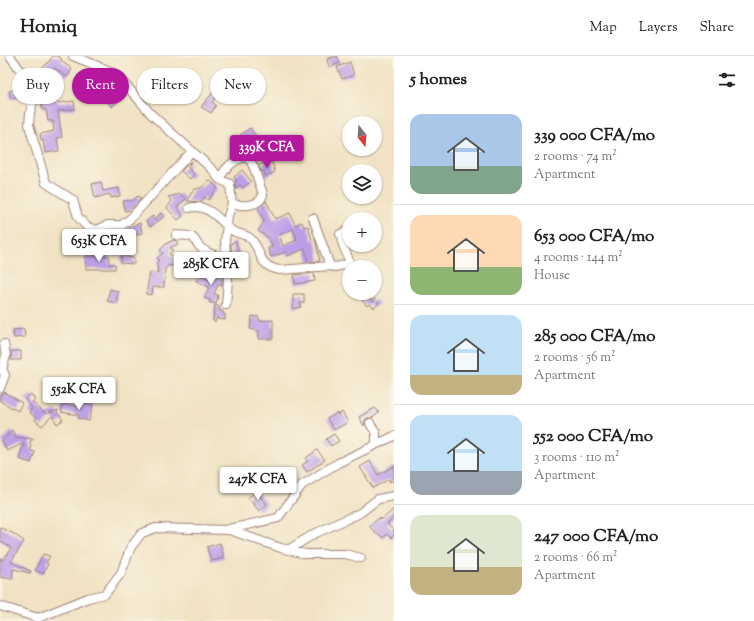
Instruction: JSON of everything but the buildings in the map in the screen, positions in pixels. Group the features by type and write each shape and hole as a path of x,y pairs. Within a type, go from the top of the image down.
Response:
{"street":[{"path":"10,56 30,82 34,99 30,113 29,125 46,183 73,200 78,217 87,227 97,230 107,225 122,225 131,218 192,151"},
{"path":"73,56 110,71 118,76 151,114 213,170 219,179 230,184 232,204 228,216 225,241 228,280 226,305"},
{"path":"219,179 223,171 235,160 244,157 250,160 264,194 263,198 258,202 249,205 232,204"},
{"path":"189,208 196,206 205,208 227,225 230,230 249,237 260,258 274,269 336,267 350,263 342,242 344,232 340,234"},
{"path":"312,218 330,266"},
{"path":"176,235 192,237 198,246 222,258 227,264"},
{"path":"0,388 5,375 2,368 6,356 4,344"},
{"path":"370,423 376,432 376,444"},
{"path":"0,606 38,620 88,598 105,594 121,573 131,547 142,534 156,528 229,530 278,518 302,485 338,464 394,436"},
{"path":"288,550 314,534 360,513 378,499 394,496"},
{"path":"229,530 288,550 305,554 345,554 361,558"}]}
